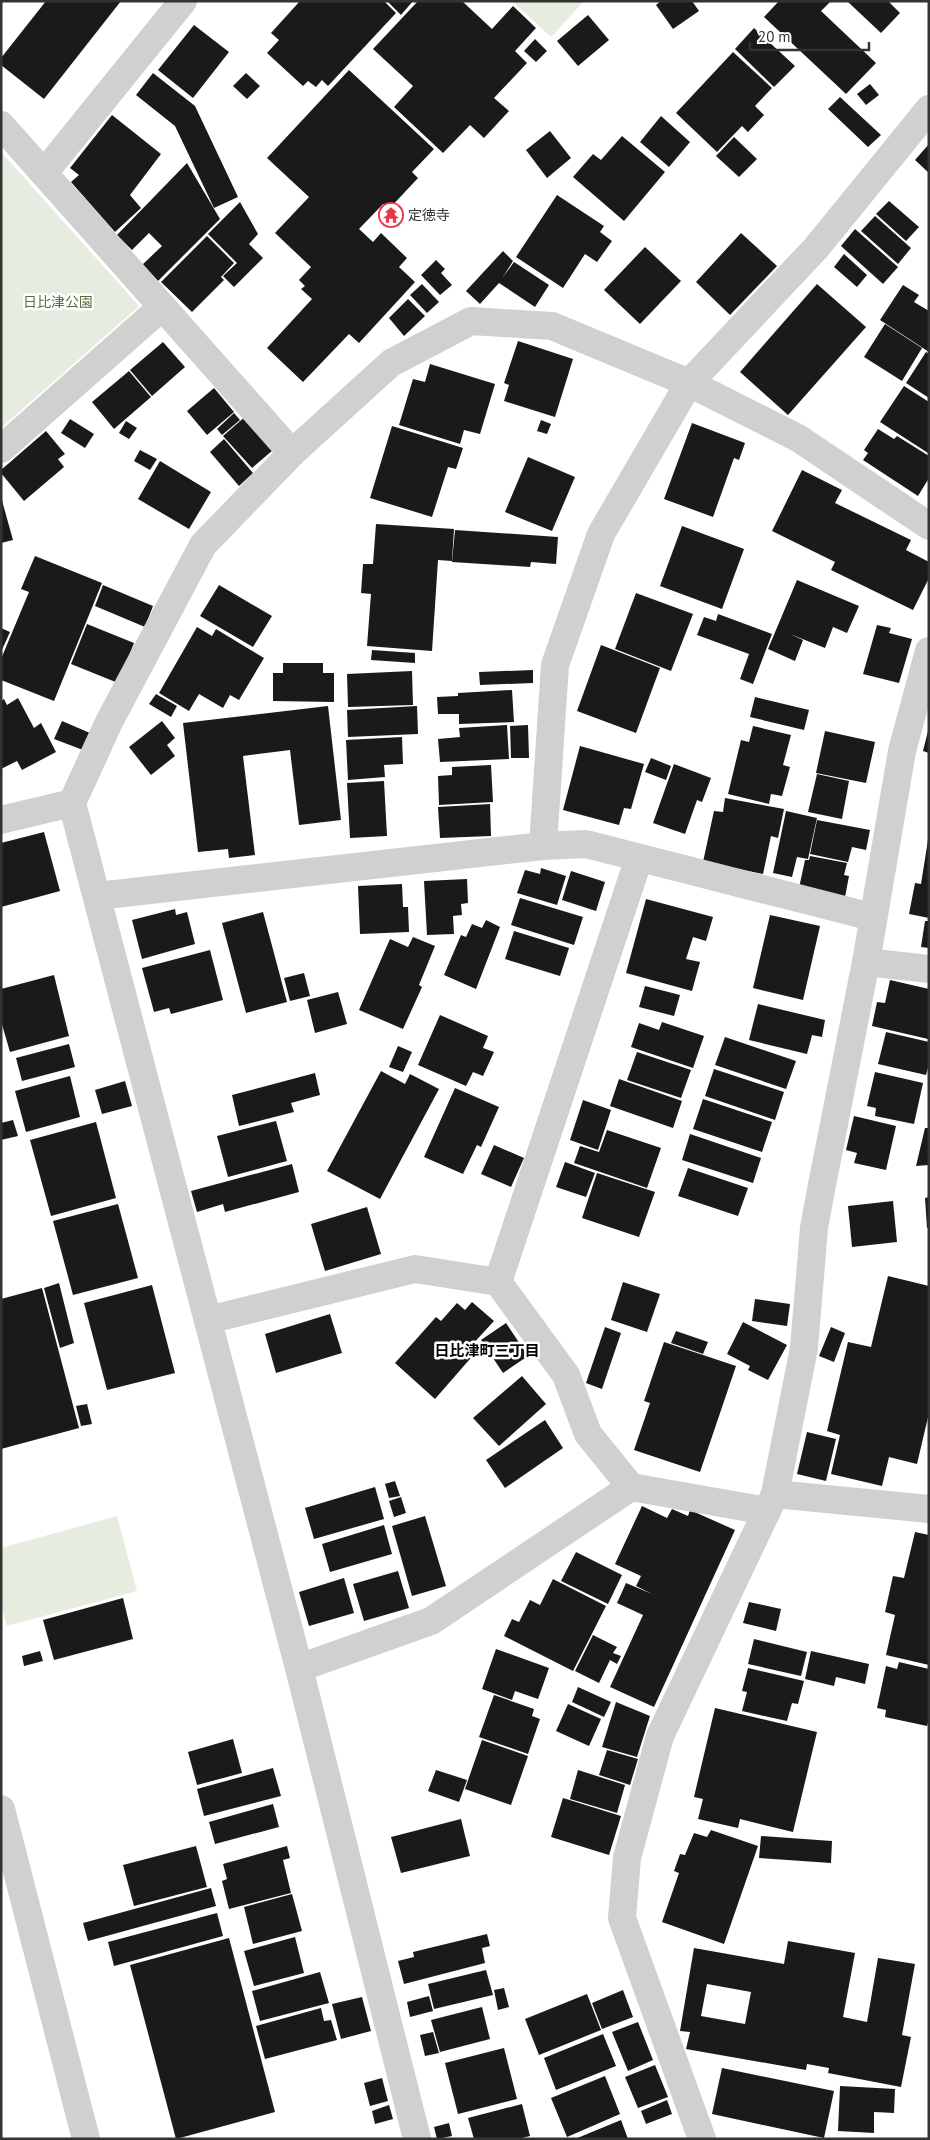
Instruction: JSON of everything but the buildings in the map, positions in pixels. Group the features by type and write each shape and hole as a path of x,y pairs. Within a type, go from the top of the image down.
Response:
{"street":[{"path":"44,173 183,1"},
{"path":"543,846 554,665 601,534 689,383 816,248 929,109"},
{"path":"1,125 292,453"},
{"path":"1,449 162,307"},
{"path":"417,2139 299,1668 72,803 109,722 202,545 292,453 391,363 471,321 552,326 689,383 798,438 929,526"},
{"path":"702,2139 622,1918 627,1858 660,1736 771,1502 804,1348 814,1228 866,962 872,917 902,751 929,651"},
{"path":"1,820 72,803"},
{"path":"96,896 543,846 586,844 872,917"},
{"path":"498,1282 639,858"},
{"path":"866,962 929,969"},
{"path":"208,1320 415,1269 498,1282 566,1375 588,1434 631,1487"},
{"path":"299,1668 431,1621 631,1487 771,1502 929,1509"},
{"path":"1,1809 86,2139"}],"green space":[{"path":"512,1 584,1 551,37"},
{"name":"日比津公園","path":"1,152 139,306 1,428"},
{"path":"117,1516 137,1591 7,1626 1,1605 1,1548"}],"place":[{"name":"定徳寺","path":"391,215"}],"district":[{"name":"日比津町三丁目","path":"487,1351"}]}
